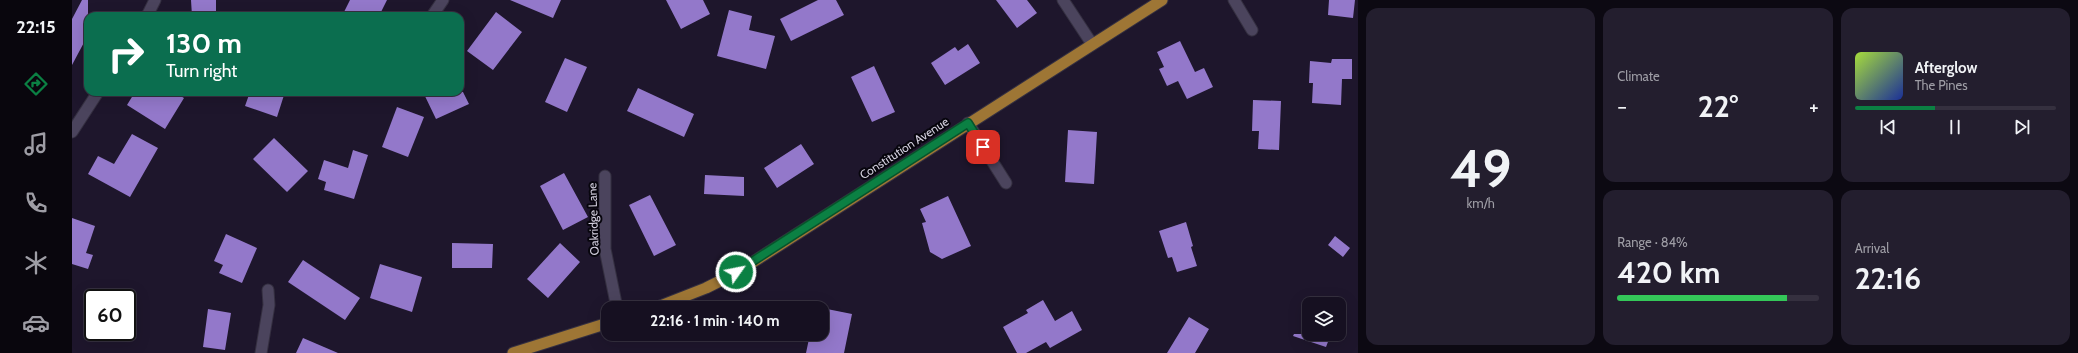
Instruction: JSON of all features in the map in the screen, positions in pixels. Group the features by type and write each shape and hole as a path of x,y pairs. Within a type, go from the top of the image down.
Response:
{"main road":[{"name":"Constitution Avenue","path":"674,301 706,288 736,272 1162,0"},
{"path":"513,353 542,349 601,326"}],"street":[{"path":"149,12 155,0"},
{"path":"434,12 442,0"},
{"path":"1063,0 1092,44"},
{"path":"1234,0 1252,30"},
{"path":"72,132 95,96"},
{"path":"968,123 1006,183"},
{"name":"Oakridge Lane","path":"605,176 605,250 616,301"},
{"path":"261,353 269,305 268,290"}],"building":[{"path":"82,0 88,0 88,12 84,12 84,42 72,65 72,19"},
{"path":"191,0 216,0 216,12 192,12"},
{"path":"350,0 387,0 381,12 344,12"},
{"path":"510,0 561,0 553,18"},
{"path":"666,0 703,0 710,14 681,29"},
{"path":"818,0 836,0 844,15 791,41 780,19"},
{"path":"996,0 1027,0 1037,13 1017,28"},
{"path":"1329,0 1355,0 1353,18 1328,15"},
{"path":"729,10 752,16 749,30 775,36 766,69 717,56"},
{"path":"496,12 522,32 493,70 467,51"},
{"path":"1180,41 1195,72 1204,68 1213,87 1187,99 1178,81 1167,86 1159,69 1164,67 1157,52"},
{"path":"968,44 980,63 945,85 931,63 955,47 958,51"},
{"path":"565,58 587,67 567,112 545,102"},
{"path":"1332,59 1352,59 1352,79 1342,79 1341,105 1312,103 1313,83 1309,83 1310,61 1331,63"},
{"path":"874,66 895,112 872,122 851,77"},
{"path":"638,88 694,114 684,137 627,111"},
{"path":"464,94 469,104 436,119 425,96 464,96"},
{"path":"133,96 181,96 184,98 165,129 127,105"},
{"path":"249,96 284,96 277,117 245,106"},
{"path":"1253,100 1281,101 1279,150 1258,149 1259,131 1252,131"},
{"path":"397,107 424,117 408,157 382,147"},
{"path":"1068,130 1097,132 1094,184 1065,182"},
{"path":"132,134 158,148 130,197 88,174 98,156 114,164"},
{"path":"274,138 308,171 287,192 253,159"},
{"path":"801,144 814,164 777,188 764,168"},
{"path":"353,150 368,155 354,199 324,190 326,182 318,179 324,160 348,168"},
{"path":"564,173 588,217 563,230 540,186"},
{"path":"705,175 744,177 744,196 704,194"},
{"path":"650,195 676,245 654,256 629,205"},
{"path":"948,196 971,246 942,259 930,252 922,223 926,222 920,209"},
{"path":"72,218 95,226 86,253 93,255 88,269 72,264"},
{"path":"1186,222 1193,246 1191,247 1197,266 1177,272 1172,257 1168,258 1159,231"},
{"path":"226,234 257,248 242,283 219,273 223,265 214,261"},
{"path":"1335,236 1350,248 1343,257 1328,245"},
{"path":"452,243 493,244 492,268 452,268"},
{"path":"560,243 580,262 548,298 527,279"},
{"path":"303,260 360,298 345,320 288,282"},
{"path":"380,264 422,277 412,312 370,298"},
{"path":"1043,300 1055,321 1072,311 1082,330 1050,348 1046,342 1026,353 1017,353 1003,327 1028,313 1026,310"},
{"path":"208,309 231,313 225,350 203,347"},
{"path":"829,309 852,314 844,353 806,353 809,341 829,341"},
{"path":"1189,317 1209,329 1195,353 1167,353"},
{"path":"1294,334 1302,334 1302,339 1293,336"},
{"path":"303,338 338,353 296,353"},
{"path":"1308,341 1328,341 1326,347"}],"route":[{"path":"736,272 968,123 983,147"}]}
